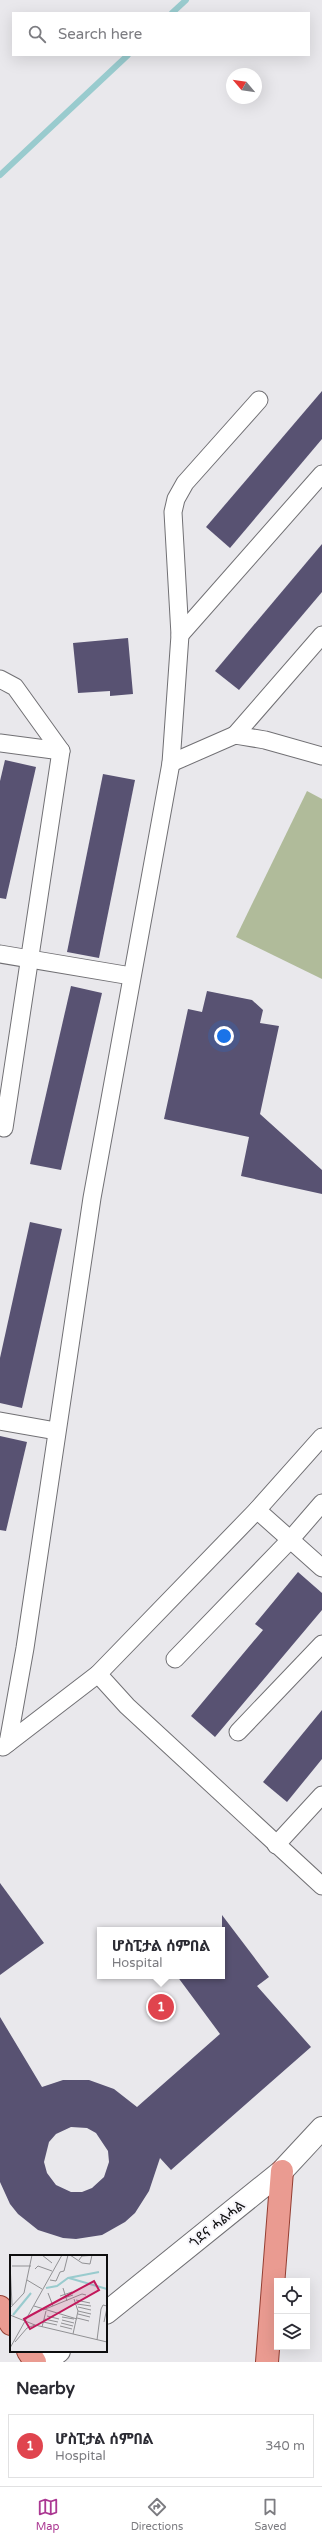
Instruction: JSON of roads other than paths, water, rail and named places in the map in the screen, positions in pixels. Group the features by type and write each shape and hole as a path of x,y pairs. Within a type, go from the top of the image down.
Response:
{"main road":[{"path":"267,2362 282,2171"},
{"path":"0,2307 10,2322"},
{"path":"29,2352 35,2362"}],"street":[{"path":"4,1746 25,1648 56,1431 92,1198 131,976 171,763 180,635 173,512 176,499 185,483 258,400"},
{"path":"180,635 322,474"},
{"path":"171,763 235,735 322,635"},
{"path":"0,679 15,687 61,751 31,959 4,1128"},
{"path":"235,735 266,740 322,756"},
{"path":"0,743 61,751"},
{"path":"0,954 131,976"},
{"path":"0,1421 56,1431"},
{"path":"4,1746 98,1674 257,1510 322,1437"},
{"path":"175,1658 290,1540 322,1503"},
{"path":"257,1510 322,1568"},
{"path":"238,1732 322,1644"},
{"path":"98,1674 127,1706 322,1886"},
{"path":"276,1845 322,1795"},
{"name":"ጎደና ሓልሓል","path":"107,2312 282,2171 322,2128"},
{"path":"46,2362 58,2352"}],"waterway":[{"path":"173,12 186,0"},
{"path":"0,175 127,56"}],"place":[{"name":"ሆስፒታል ሰምበል","path":"161,2007"}]}
